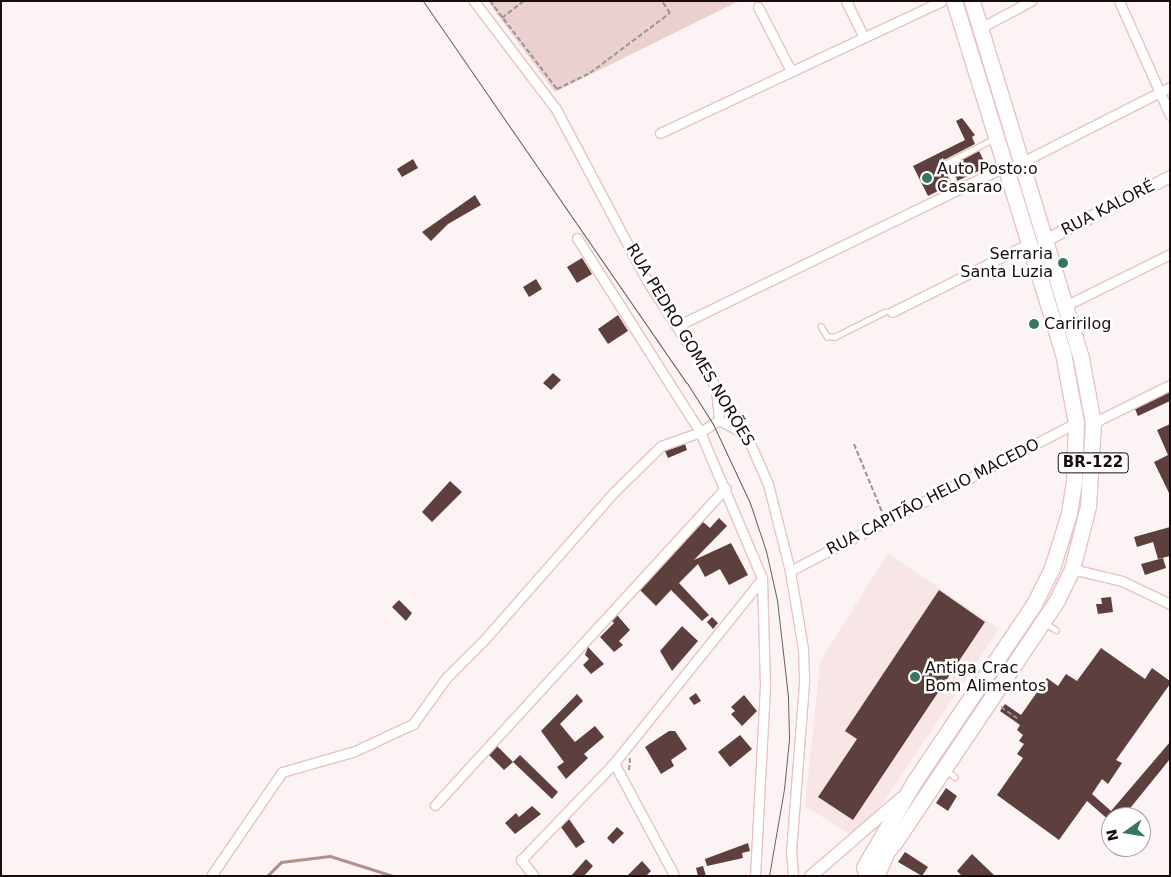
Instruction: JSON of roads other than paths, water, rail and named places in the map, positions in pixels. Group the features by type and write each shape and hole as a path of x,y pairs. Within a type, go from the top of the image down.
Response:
{"highway":[{"name":"BR-122","path":"859,876 914,782 1016,632 1052,568 1069,513 1076,423 1063,353 954,1"},
{"name":"BR-122","path":"865,876 950,773 1043,622 1072,570 1088,506 1093,423 1083,367 1047,239 972,1"}],"main road":[{"name":"RUA KALORÉ","path":"1047,239 1170,176"},
{"path":"810,876 887,810 914,782"},
{"path":"878,876 894,843"}],"street":[{"name":"RUA PEDRO GOMES NORÕES","path":"474,1 556,109 646,279 746,434 776,510 790,571 803,649 804,683 791,851 793,876"},
{"path":"846,1 863,36"},
{"path":"660,133 863,36 942,1"},
{"path":"980,28 1031,1"},
{"path":"1119,1 1170,116"},
{"path":"758,7 791,71"},
{"path":"1022,162 1170,87"},
{"path":"677,326 1006,166"},
{"path":"577,238 700,432 762,578 765,686 755,876"},
{"path":"892,312 1030,243"},
{"path":"1067,305 1170,254"},
{"path":"715,385 719,420"},
{"path":"1093,423 1170,385"},
{"path":"211,876 282,772 355,751 413,724 446,678 484,640 613,493 662,446 700,432 719,420"},
{"path":"719,420 746,434"},
{"name":"RUA CAPITÃO HELIO MACEDO","path":"790,571 1076,423"},
{"path":"435,805 724,488"},
{"path":"1072,570 1122,581 1170,604"},
{"path":"534,876 522,860 614,763 762,578"},
{"path":"614,763 627,792 673,873"}],"lane":[{"path":"957,190 947,170 948,161 997,137"},
{"path":"821,326 827,336 834,337 884,312 892,312"},
{"path":"1043,622 1056,630"}],"waterway":[{"path":"267,876 281,862 330,856 393,876"}],"tram line":[{"path":"423,1 687,383 713,424 750,503 766,551 777,600 788,697 789,739 784,789 769,876"}],"place":[{"name":"Auto Posto:o Casarao","path":"927,178"},
{"name":"Serraria Santa Luzia","path":"1063,263"},
{"name":"Caririlog","path":"1034,324"},
{"name":"Antiga Crac Bom Alimentos","path":"915,677"}]}
